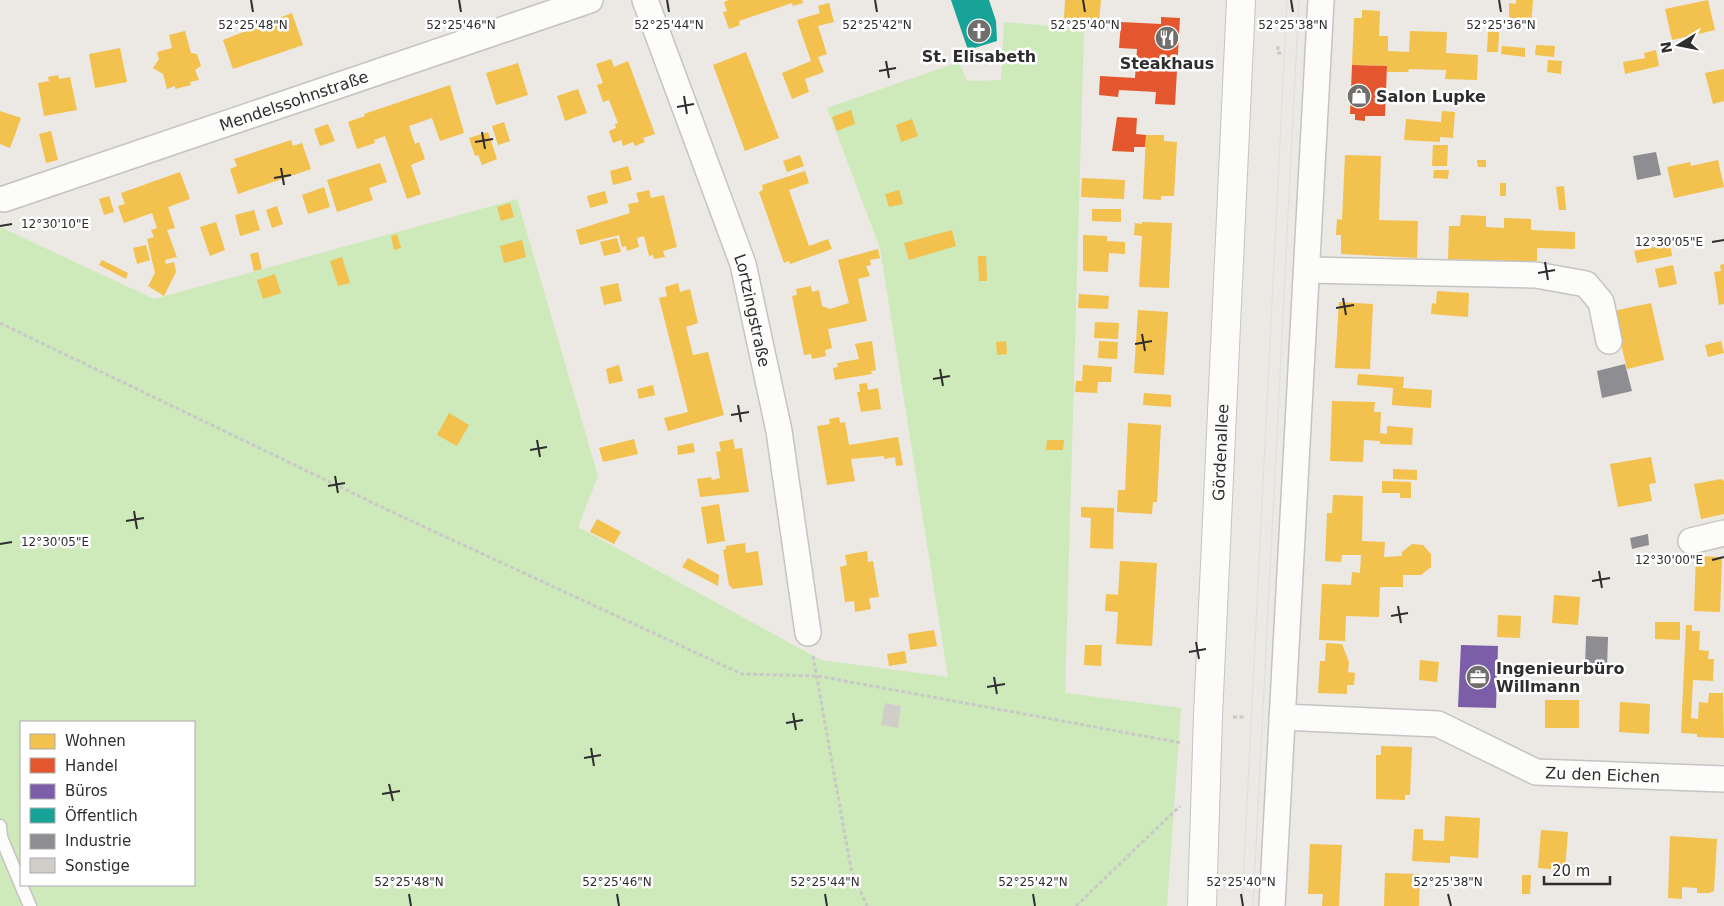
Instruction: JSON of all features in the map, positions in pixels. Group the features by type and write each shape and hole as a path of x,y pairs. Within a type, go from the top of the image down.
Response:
{"street":[{"name":"Mendelssohnstraße","path":"1,201 590,0"},
{"name":"Lortzingstraße","path":"645,0 743,264 779,431 808,633"},
{"name":"Gördenallee","path":"1202,906 1208,706 1241,0"},
{"path":"1272,906 1321,0"},
{"path":"1307,270 1536,275 1586,284 1601,302 1608,341"},
{"path":"1691,541 1724,533"},
{"name":"Zu den Eichen","path":"1282,717 1438,724 1536,772 1724,779"}],"lane":[{"path":"0,826 1,836 20,883"},
{"path":"21,886 30,906"}],"path":[{"path":"1278,46 1278,52 1281,53"},
{"path":"0,323 401,516 742,674 818,676 1191,744"},
{"path":"808,633 818,676 851,869 867,906"},
{"path":"1076,906 1182,804"}],"green space":[{"path":"1004,22 1084,29 1065,693 1181,708 1167,906 0,906 0,227 154,299 517,199 598,476 578,527 821,660 948,677 880,248 827,108 959,62 967,81 1001,80"}],"building: Wohnen":[{"path":"729,0 802,0 803,3 793,6 792,3 739,21 740,25 729,29 723,12 727,11 724,2"},
{"path":"1065,0 1101,0 1099,21 1064,19"},
{"path":"1516,0 1533,0 1531,26 1515,25 1515,18 1509,18 1509,3 1516,4"},
{"path":"1708,0 1715,30 1672,40 1665,9"},
{"path":"829,3 834,22 818,26 827,54 818,57 824,72 805,79 809,92 792,99 782,73 811,61 797,20 820,13 818,6"},
{"path":"1362,10 1380,11 1379,36 1388,36 1388,51 1409,52 1410,31 1447,32 1446,53 1478,55 1477,80 1445,79 1446,70 1409,69 1408,72 1387,72 1387,66 1352,65 1354,18 1362,18"},
{"path":"292,13 303,45 233,69 223,40"},
{"path":"185,31 191,53 197,54 201,66 195,70 199,80 190,82 191,85 175,89 175,86 167,89 163,74 153,68 159,59 157,52 172,48 169,35"},
{"path":"1488,31 1499,32 1498,52 1487,52"},
{"path":"1536,45 1555,46 1554,57 1535,55"},
{"path":"1502,46 1525,48 1525,57 1501,54"},
{"path":"120,48 127,82 95,88 89,54"},
{"path":"1656,50 1659,66 1625,74 1623,62 1645,58 1644,53"},
{"path":"746,52 779,138 745,151 713,65"},
{"path":"611,59 614,67 628,61 655,134 643,138 645,142 635,146 633,142 623,146 621,140 613,143 609,131 616,128 615,124 618,123 609,100 603,102 597,85 603,83 596,64"},
{"path":"1548,60 1562,61 1561,74 1547,72"},
{"path":"518,63 528,95 496,105 486,73"},
{"path":"1724,69 1724,101 1713,104 1705,73"},
{"path":"58,75 59,79 70,77 77,110 44,116 38,83 49,81 48,77"},
{"path":"450,85 464,133 440,141 432,118 409,126 415,144 419,142 425,159 411,165 421,194 407,199 385,136 374,140 375,143 357,149 348,122 365,116 364,114"},
{"path":"578,89 587,113 565,121 557,96"},
{"path":"851,110 855,124 837,131 832,117"},
{"path":"0,111 21,118 10,148 0,144"},
{"path":"1442,111 1455,112 1453,138 1440,137 1440,142 1404,140 1406,119 1441,122"},
{"path":"912,119 918,136 901,142 896,125"},
{"path":"504,122 510,141 498,145 492,126"},
{"path":"328,124 335,141 320,146 314,129"},
{"path":"51,131 58,160 46,163 39,134"},
{"path":"488,132 497,159 482,165 478,155 475,156 469,138"},
{"path":"1146,135 1164,135 1164,141 1177,142 1174,196 1161,196 1161,200 1143,199"},
{"path":"291,140 293,146 302,143 311,169 238,194 230,169 237,166 234,159"},
{"path":"1433,145 1448,145 1447,166 1432,166"},
{"path":"800,155 804,166 787,172 783,161"},
{"path":"1345,155 1381,156 1379,220 1418,221 1417,258 1341,254 1341,235 1336,235 1337,219 1342,220"},
{"path":"1477,160 1486,160 1486,167 1478,167"},
{"path":"1718,160 1724,187 1674,198 1667,167 1690,162 1691,166"},
{"path":"380,163 387,182 369,188 373,200 337,212 327,180"},
{"path":"628,166 632,180 613,185 610,171"},
{"path":"1434,170 1449,170 1448,179 1433,178"},
{"path":"805,171 809,183 789,190 809,246 828,239 832,249 790,264 789,261 784,263 759,192 763,190 762,185"},
{"path":"180,172 190,199 168,207 175,228 167,230 177,257 165,260 166,264 174,262 176,272 164,296 148,286 155,273 147,239 154,237 151,230 157,228 152,213 124,223 118,206 125,204 121,193"},
{"path":"1082,178 1125,180 1124,199 1081,197"},
{"path":"1500,183 1506,183 1506,196 1500,196"},
{"path":"1564,186 1566,210 1559,210 1556,187"},
{"path":"324,187 330,207 308,214 302,195"},
{"path":"649,190 651,198 664,195 677,247 663,251 665,257 654,259 653,255 649,256 644,236 637,238 639,247 627,251 626,246 622,247 619,235 580,245 576,230 630,213 628,204 639,202 636,193"},
{"path":"899,190 903,204 889,207 885,194"},
{"path":"605,191 608,203 590,208 587,196"},
{"path":"109,196 114,212 104,215 99,199"},
{"path":"510,203 514,217 501,221 497,207"},
{"path":"277,206 283,224 272,228 266,210"},
{"path":"1092,209 1121,209 1121,222 1092,221"},
{"path":"254,210 260,230 240,236 235,215"},
{"path":"1461,215 1486,216 1486,227 1504,228 1504,218 1531,219 1531,230 1575,232 1575,249 1537,248 1537,262 1448,259 1449,226 1460,226"},
{"path":"216,222 225,250 210,256 200,227"},
{"path":"1142,222 1172,223 1169,288 1139,287 1142,236 1134,235 1135,223 1142,224"},
{"path":"952,230 956,246 909,260 904,243"},
{"path":"397,234 401,248 394,250 391,236"},
{"path":"1083,235 1107,236 1107,241 1125,242 1125,254 1109,253 1108,272 1083,271"},
{"path":"617,238 621,252 604,256 600,242"},
{"path":"522,240 526,257 504,263 500,246"},
{"path":"1670,244 1672,256 1637,263 1634,251"},
{"path":"146,245 150,260 137,264 133,248"},
{"path":"878,249 880,258 870,260 871,265 866,266 870,276 858,279 867,321 828,329 832,348 825,350 826,356 812,359 811,354 804,355 792,296 797,295 796,289 811,286 812,292 819,290 822,306 830,309 849,303 838,260"},
{"path":"258,252 262,269 254,271 250,254"},
{"path":"978,256 986,256 987,281 979,281"},
{"path":"342,257 350,283 338,286 330,261"},
{"path":"102,260 128,273 126,279 99,265"},
{"path":"1724,264 1724,304 1719,305 1714,272 1721,271 1720,265"},
{"path":"1673,265 1677,284 1659,288 1655,269"},
{"path":"275,274 281,293 263,299 257,280"},
{"path":"618,283 622,301 604,305 600,287"},
{"path":"678,283 680,292 690,289 698,323 686,327 693,355 708,352 724,415 668,431 664,418 688,412 659,298 667,296 665,287"},
{"path":"1437,291 1469,293 1468,317 1431,314 1432,303 1436,304"},
{"path":"1079,294 1109,296 1108,309 1078,308"},
{"path":"1339,302 1373,304 1370,369 1335,368"},
{"path":"1651,303 1664,360 1627,369 1613,311"},
{"path":"1138,310 1168,312 1164,375 1134,373"},
{"path":"1095,322 1119,323 1118,339 1094,338"},
{"path":"872,341 876,370 871,371 872,374 835,380 833,368 838,367 837,363 859,359 855,344"},
{"path":"1006,341 1007,354 997,355 996,342"},
{"path":"1099,341 1118,342 1117,359 1098,358"},
{"path":"1721,341 1724,353 1708,357 1705,345"},
{"path":"619,365 623,381 609,384 606,369"},
{"path":"1083,365 1112,367 1111,382 1098,382 1097,393 1075,392 1076,381 1082,381"},
{"path":"1358,374 1404,377 1403,388 1432,390 1431,408 1392,405 1393,388 1357,385"},
{"path":"867,383 868,390 878,388 881,409 861,412 857,392 860,392 859,384"},
{"path":"653,385 655,395 639,399 637,389"},
{"path":"1144,393 1171,395 1171,407 1143,405"},
{"path":"1332,401 1375,402 1374,412 1381,412 1380,433 1387,434 1387,426 1413,428 1412,445 1380,444 1380,441 1364,440 1363,462 1330,461"},
{"path":"449,413 469,425 457,446 437,435"},
{"path":"839,417 840,423 845,422 849,445 898,437 903,465 896,466 895,457 851,459 855,481 827,485 817,426 830,424 829,419"},
{"path":"1128,423 1161,425 1157,502 1153,502 1152,514 1117,512 1118,490 1125,490"},
{"path":"634,439 638,454 603,462 599,448"},
{"path":"733,439 735,449 742,448 749,492 700,497 697,479 711,477 712,480 720,478 716,452 721,451 719,442"},
{"path":"1047,440 1064,440 1063,450 1046,450"},
{"path":"693,443 695,452 678,455 677,446"},
{"path":"1651,457 1656,483 1649,484 1652,501 1618,507 1610,464"},
{"path":"1393,469 1417,470 1417,480 1393,479"},
{"path":"1721,479 1724,481 1724,514 1701,519 1694,484"},
{"path":"1382,481 1411,482 1411,498 1400,498 1400,493 1382,493"},
{"path":"1333,495 1363,496 1362,541 1385,542 1384,557 1402,556 1402,552 1412,544 1423,545 1431,554 1431,567 1421,575 1403,575 1403,587 1380,587 1379,617 1346,616 1345,641 1319,640 1322,584 1351,585 1352,572 1360,573 1361,555 1342,555 1341,562 1325,561 1327,513 1332,513"},
{"path":"719,504 725,541 707,544 701,507"},
{"path":"1081,507 1114,508 1113,549 1090,548 1091,518 1081,517"},
{"path":"597,519 621,532 614,544 590,532"},
{"path":"745,543 746,553 758,551 763,585 732,589 729,586 723,550 726,549 726,546"},
{"path":"867,551 868,562 873,561 879,597 869,598 871,609 855,612 854,601 845,602 840,567 847,565 845,555"},
{"path":"1696,556 1722,557 1720,612 1694,611"},
{"path":"688,558 719,575 718,586 682,567"},
{"path":"1120,561 1157,563 1152,646 1116,644 1118,612 1105,611 1106,594 1118,595"},
{"path":"1554,595 1580,597 1578,625 1552,623"},
{"path":"1498,615 1521,616 1520,638 1497,637"},
{"path":"1655,622 1680,622 1680,640 1655,639"},
{"path":"1686,625 1692,625 1692,631 1700,631 1699,650 1709,651 1708,659 1714,659 1713,681 1693,680 1691,718 1698,719 1699,702 1708,703 1709,693 1723,693 1724,738 1697,737 1697,734 1681,733"},
{"path":"934,630 937,646 910,650 908,634"},
{"path":"1326,643 1342,644 1349,662 1348,672 1355,673 1354,685 1347,685 1347,694 1318,693 1320,661 1325,661"},
{"path":"1085,645 1102,645 1101,666 1084,665"},
{"path":"905,651 907,663 889,666 887,654"},
{"path":"1420,660 1439,662 1437,682 1419,680"},
{"path":"1545,700 1579,700 1579,728 1545,728"},
{"path":"1620,702 1650,704 1649,734 1619,732"},
{"path":"1381,746 1412,747 1410,795 1405,795 1405,800 1376,799 1376,755 1381,755"},
{"path":"1445,816 1480,818 1478,858 1450,856 1450,863 1412,861 1414,829 1423,829 1423,840 1444,841"},
{"path":"1541,830 1568,832 1565,870 1538,868"},
{"path":"1670,836 1717,839 1714,891 1697,893 1697,888 1682,887 1682,899 1668,898"},
{"path":"1310,844 1342,845 1339,906 1322,906 1323,894 1308,894"},
{"path":"1385,873 1420,874 1419,906 1384,906"},
{"path":"1522,875 1531,875 1530,894 1522,894"}],"building: Handel":[{"path":"1161,17 1180,18 1175,105 1155,104 1156,92 1119,90 1118,97 1099,95 1100,76 1135,78 1137,49 1119,48 1121,22 1161,24"},
{"path":"1352,65 1387,66 1385,116 1365,116 1365,121 1355,120 1355,114 1350,114"},
{"path":"1117,117 1137,118 1136,134 1146,135 1145,147 1134,147 1134,152 1112,151"}],"building: Büros":[{"name":"Ingenieurbüro Willmann","path":"1461,645 1498,646 1496,708 1458,707"}],"building: Öffentlich":[{"name":"St. Elisabeth","path":"951,0 989,0 996,21 997,41 968,50"}],"building: Industrie":[{"path":"1656,152 1661,175 1637,180 1633,156"},
{"path":"1625,364 1632,391 1602,398 1597,371"},
{"path":"1648,534 1649,545 1632,549 1630,538"},
{"path":"1586,636 1608,637 1607,670 1585,669"}],"building: Sonstige":[{"path":"885,703 901,706 898,728 881,725"}],"tram line":[{"path":"1242,906 1287,0"},
{"path":"1253,906 1299,0"}],"place":[{"name":"St. Elisabeth","path":"979,31"},
{"name":"Steakhaus","path":"1167,38"},
{"name":"Salon Lupke","path":"1359,96"},
{"name":"Ingenieurbüro Willmann","path":"1478,677"}]}
